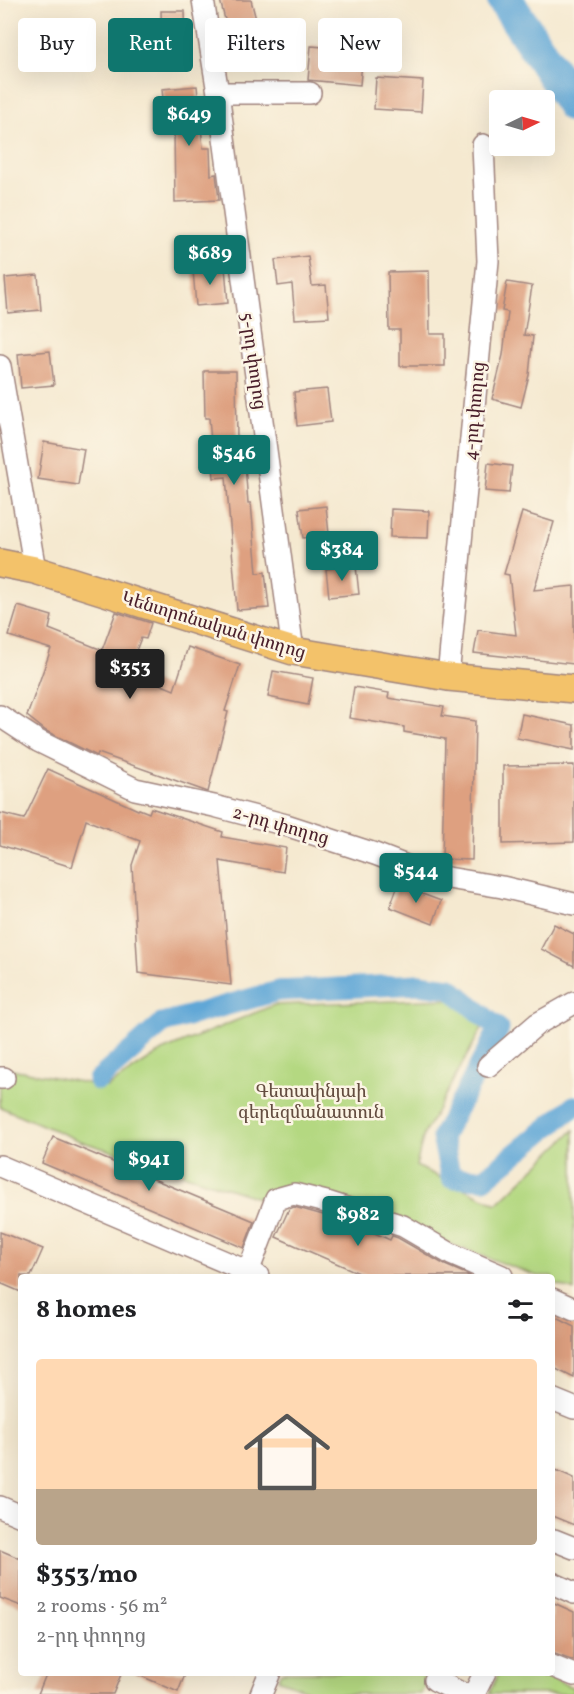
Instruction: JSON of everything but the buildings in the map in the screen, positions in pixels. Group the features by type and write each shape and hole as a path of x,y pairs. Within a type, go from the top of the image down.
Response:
{"main road":[{"name":"Կենտրոնական փողոց","path":"0,563 36,570 293,651 448,677 574,689"}],"street":[{"name":"5-րդ փողոց","path":"203,0 218,93 293,651"},
{"path":"218,93 310,93"},
{"name":"4-րդ փողոց","path":"448,677 488,261 483,145"},
{"path":"0,366 36,570"},
{"name":"2-րդ փողոց","path":"0,716 38,741 135,789 286,825 430,875 502,887 574,904"},
{"path":"488,1066 537,1024 574,1003"},
{"path":"0,1166 253,1274 276,1199 294,1194 404,1227 451,1254 497,1274"},
{"path":"555,1300 574,1309"},
{"path":"555,1401 574,1408"},
{"path":"0,1507 18,1515"},
{"path":"555,1540 574,1548"},
{"path":"555,1584 574,1593"},
{"path":"555,1667 574,1675"},
{"path":"261,1694 268,1676"},
{"path":"474,1694 483,1676"},
{"path":"435,1680 463,1694"}],"green space":[{"name":"Գետափնյաի գերեզմանատուն","path":"455,999 482,1028 424,1134 416,1166 497,1204 574,1130 574,1291 555,1283 555,1274 532,1274 326,1198 264,1200 80,1141 0,1107 0,1067 107,1087 162,1051 274,1005"},
{"path":"279,1676 424,1676 428,1678 421,1694 316,1694 278,1679"},
{"path":"497,1676 546,1676 574,1688 574,1694 489,1694"}],"waterway":[{"path":"505,0 574,105"},
{"path":"98,1080 163,1023 278,991 419,984 450,988 499,1029 442,1137 451,1178 484,1179 574,1106"}]}
